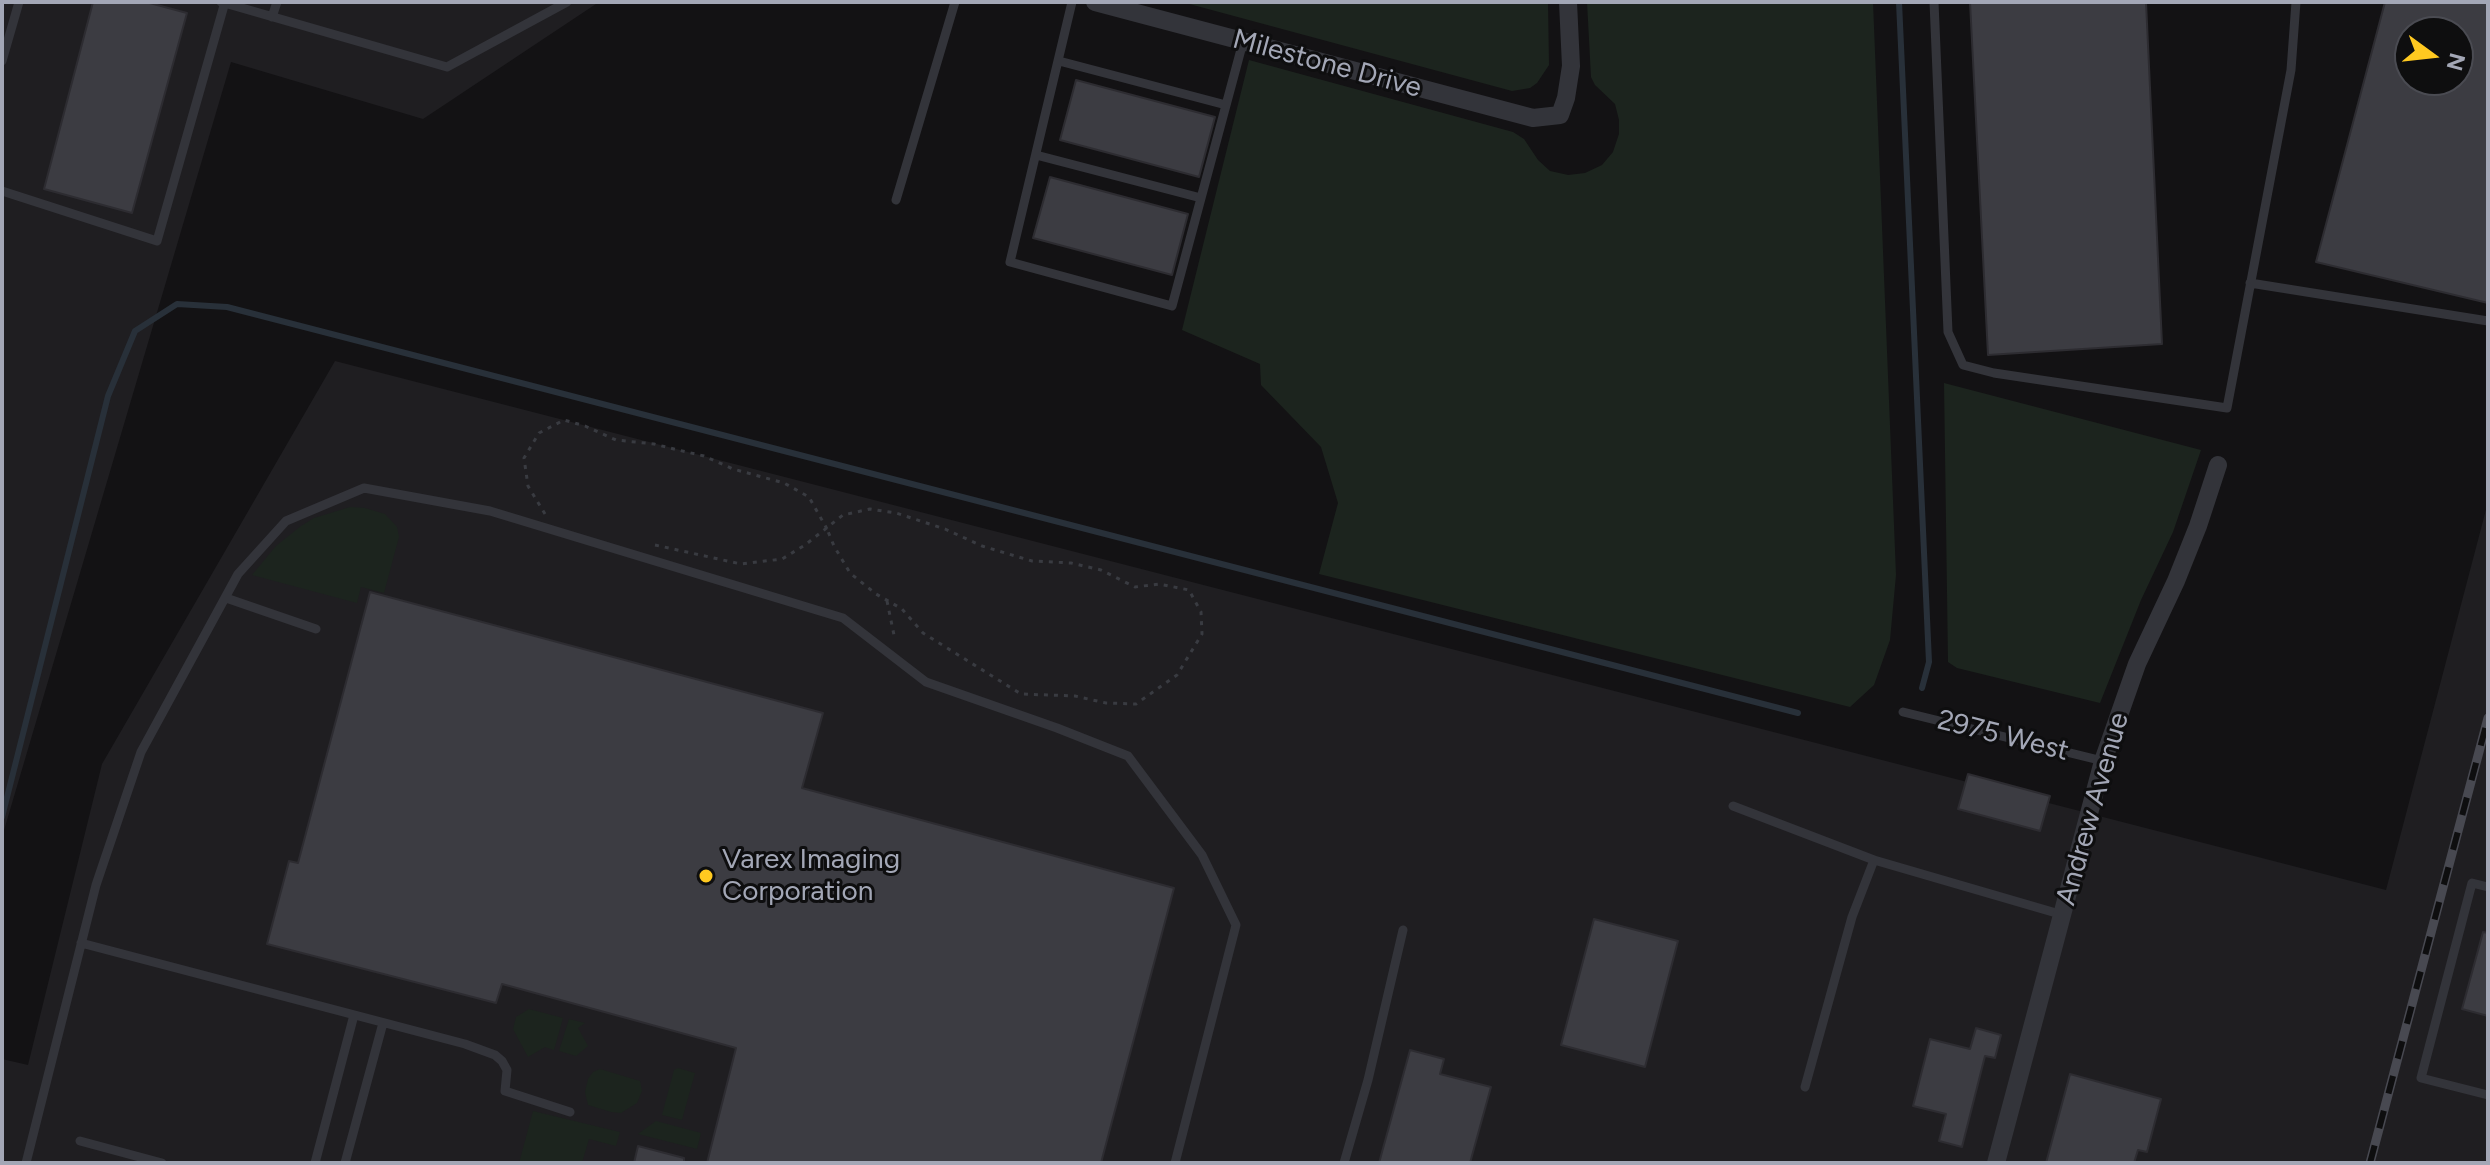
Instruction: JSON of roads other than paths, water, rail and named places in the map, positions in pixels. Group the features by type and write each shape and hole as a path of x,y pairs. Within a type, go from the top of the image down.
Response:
{"street":[{"name":"Milestone Drive","path":"1095,2 1519,115 1547,118 1560,115 1566,98 1571,66 1568,2"},
{"name":"Andrew Avenue","path":"1996,1163 2103,761 2137,664 2198,526 2218,465"}],"lane":[{"path":"2,61 19,2"},
{"path":"2,191 157,241 223,2 447,67 567,2"},
{"path":"272,17 277,2"},
{"path":"896,200 955,2"},
{"path":"1072,2 1010,262 1172,306 1243,42"},
{"path":"1934,2 1948,332 1963,365 1994,373 2227,408 2291,70 2296,2"},
{"path":"1059,61 1226,105"},
{"path":"1036,155 1201,198"},
{"path":"2250,283 2488,321"},
{"path":"26,1163 96,885 141,752 238,574 286,521 364,488 490,511 843,618 926,682 1128,756 1202,855 1236,925 1175,1163"},
{"path":"226,598 316,629"},
{"name":"2975 West","path":"1903,712 2103,761"},
{"path":"1733,806 1874,860 2063,915"},
{"path":"1805,1087 1852,917 1874,860"},
{"path":"2488,887 2472,883 2421,1078 2488,1095"},
{"path":"1344,1163 1368,1080 1403,930"},
{"path":"81,943 495,1055 507,1070 505,1091 570,1112"},
{"path":"315,1163 354,1015"},
{"path":"345,1163 383,1023"},
{"path":"80,1141 162,1163"}],"waterway":[{"path":"1899,2 1929,662 1922,688"},
{"path":"2,817 108,396 135,331 177,304 227,307 1798,713"}],"railway":[{"path":"2370,1163 2488,718"}],"place":[{"name":"Varex Imaging Corporation","path":"706,876"}]}
